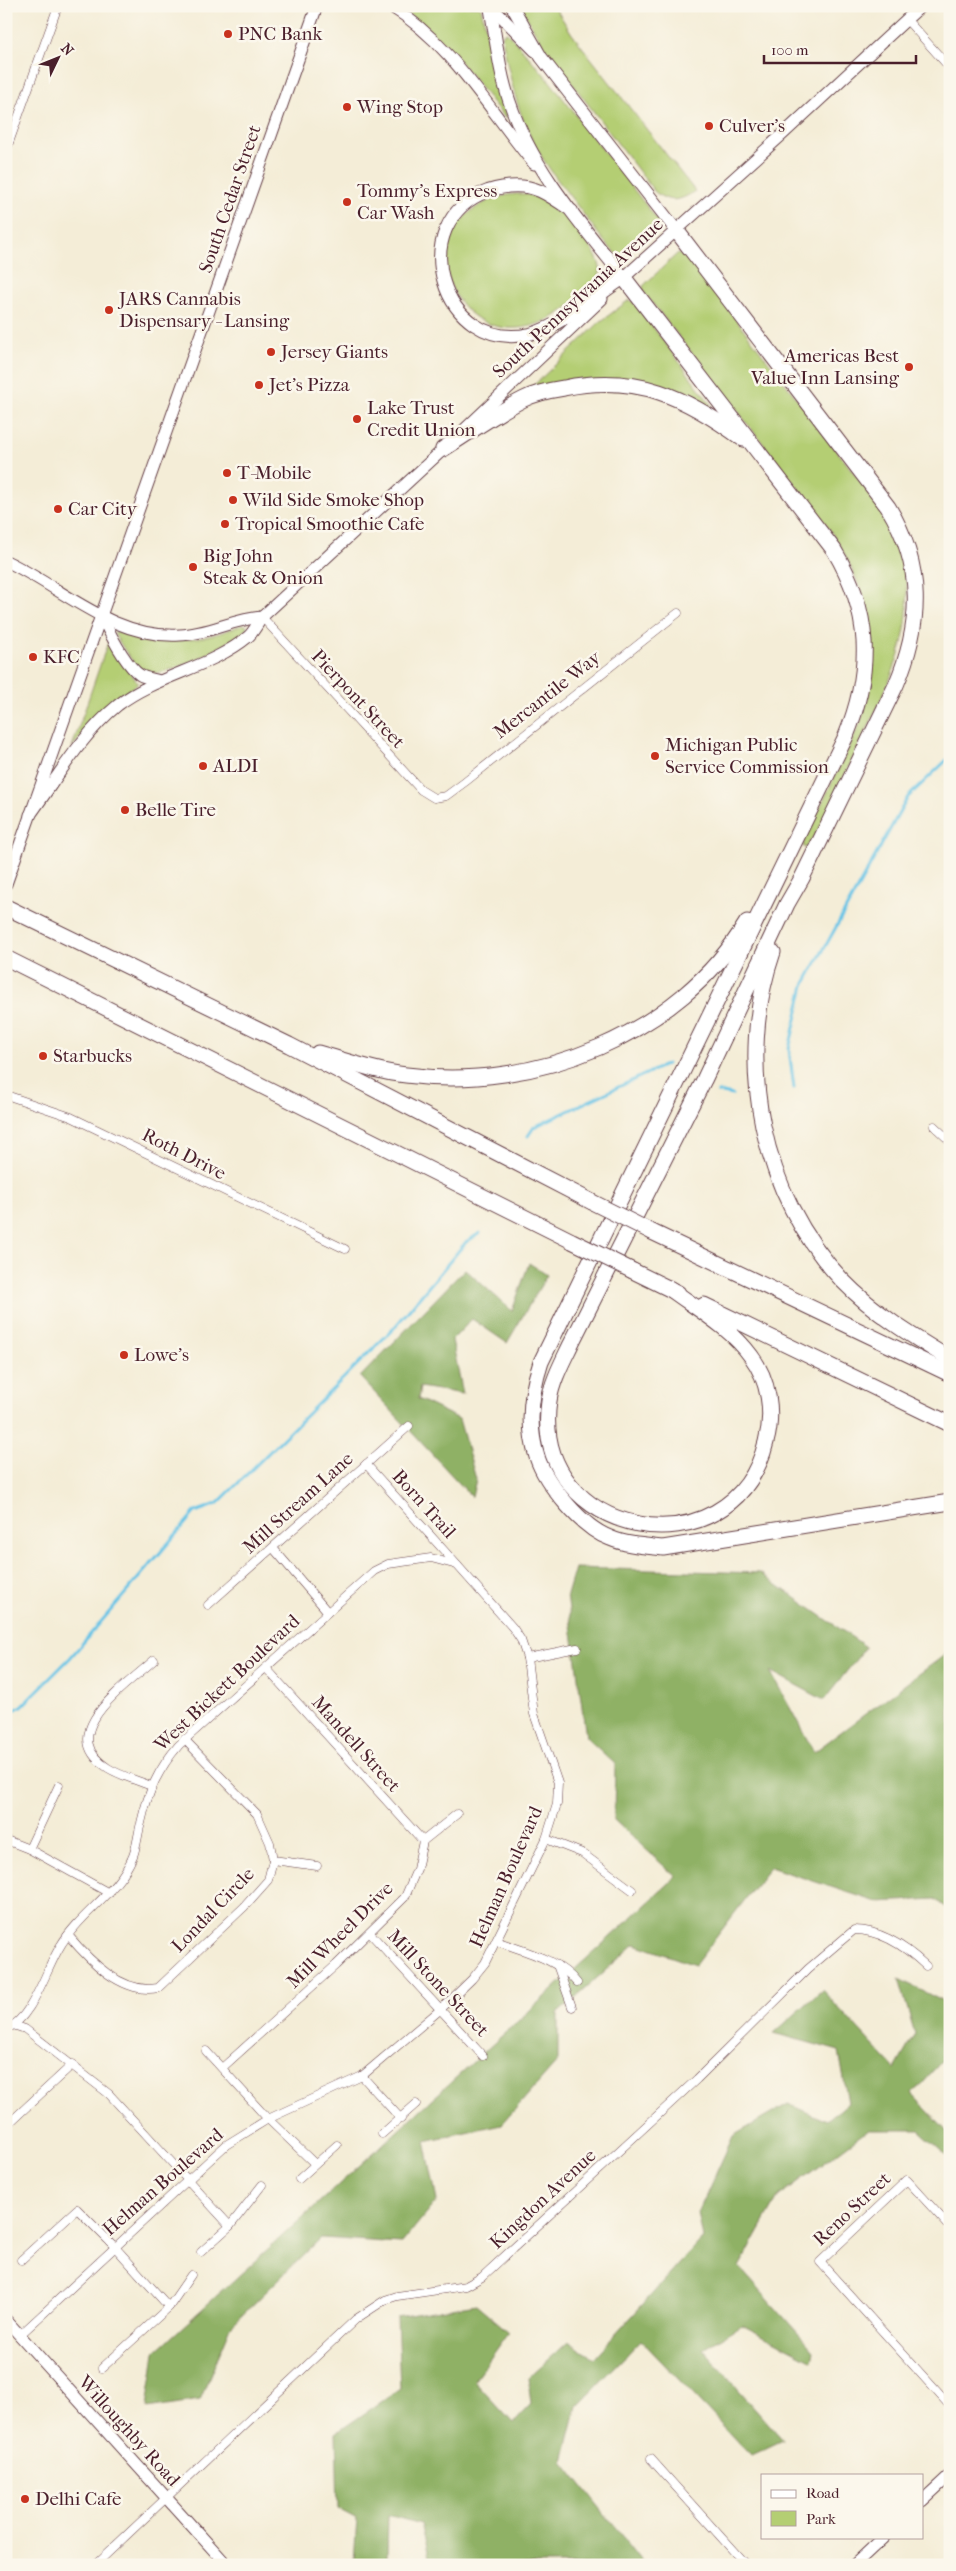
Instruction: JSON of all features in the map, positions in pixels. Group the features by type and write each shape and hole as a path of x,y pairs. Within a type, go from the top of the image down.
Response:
{"highway":[{"path":"670,1288 724,1328 752,1357 766,1387 770,1426 758,1467 745,1487 729,1503 695,1521 678,1526 652,1527 626,1522 606,1514 585,1499 570,1483 556,1459 550,1440 548,1417 550,1395 571,1344 704,1080 787,904 802,878 885,709 907,658 914,630 916,606 911,561 903,535 881,496 676,230"},
{"path":"624,278 758,450 842,563 853,584 864,637 862,688 854,716 541,1362 531,1401 537,1457 554,1487 580,1519 608,1538 644,1546 663,1548 950,1502"},
{"path":"443,449 526,398 580,384 610,383 642,386 685,401 715,418 758,450"},
{"path":"289,1045 375,1069 428,1077 473,1077 519,1072 585,1053 619,1037 665,1010 710,970 743,928 790,850"},
{"path":"802,878 769,965 758,1014 757,1087 761,1115 773,1163 800,1222 821,1254 843,1281 889,1320 950,1358"},
{"path":"6,906 289,1045 652,1232 950,1374"},
{"path":"6,958 572,1241 950,1424"}],"main road":[{"name":"South Cedar Street","path":"6,884 317,6"},
{"path":"390,6 417,25 445,52 554,187 624,278 551,325 527,334 507,335 487,330 470,321 456,307 442,280 440,253 447,227 464,205 492,190 522,187 540,191 572,211"},
{"path":"490,6 511,105 522,132 554,187"},
{"path":"490,6 541,58 676,230"},
{"path":"512,6 541,58"},
{"name":"South Pennsylvania Avenue","path":"30,815 101,721 125,701 159,681 215,656 250,635 262,617 624,278 783,134 920,6"},
{"path":"6,561 101,615 139,632 176,636 212,631 241,619 262,617"},
{"path":"101,615 110,635 136,672 159,681"},
{"name":"Willoughby Road","path":"6,2320 227,2565"},
{"path":"924,2499 950,2475"},
{"path":"854,2565 883,2538"}],"street":[{"path":"6,151 58,6"},
{"path":"906,19 950,68"},
{"name":"Mercantile Way","path":"434,798 446,796 678,613"},
{"name":"Pierpont Street","path":"262,617 421,790 434,798"},
{"name":"Roth Drive","path":"6,1095 71,1117 345,1248"},
{"path":"934,1126 950,1141"},
{"name":"Mill Stream Lane","path":"208,1605 409,1426"},
{"name":"Born Trail","path":"366,1464 457,1565"},
{"path":"273,1548 327,1611"},
{"name":"West Bickett Boulevard","path":"16,2026 42,1985 58,1950 68,1935 109,1893 132,1857 151,1786 164,1762 184,1739 374,1571 388,1564 431,1558 457,1565"},
{"path":"457,1565 513,1628 521,1640 527,1658 576,1648"},
{"name":"Helman Boulevard","path":"20,2335 114,2246 226,2145 268,2119 362,2076 440,2010 472,1979 485,1963 546,1839 557,1804 558,1783 534,1714 527,1658"},
{"path":"151,1786 107,1768 91,1749 87,1736 93,1718 154,1660"},
{"name":"Mandell Street","path":"266,1668 422,1841"},
{"name":"Londal Circle","path":"68,1935 99,1967 113,1977 142,1990 158,1988 259,1891 268,1880 273,1860 270,1843 257,1814 184,1739"},
{"path":"29,1849 59,1785"},
{"path":"422,1841 458,1814"},
{"path":"546,1839 582,1854 632,1890"},
{"path":"6,1840 29,1849 109,1893"},
{"name":"Mill Wheel Drive","path":"222,2068 370,1933 406,1896 417,1868 422,1841"},
{"path":"273,1860 317,1866"},
{"name":"Kingdon Avenue","path":"96,2565 356,2319 385,2300 397,2296 466,2286 482,2277 697,2079 808,1969 854,1930 871,1930 908,1948 926,1966"},
{"name":"Mill Stone Street","path":"370,1933 483,2056"},
{"path":"496,1940 557,1965 569,1972 577,1983"},
{"path":"557,1965 572,2006"},
{"path":"6,2030 16,2026 25,2029 73,2064 108,2094 230,2226"},
{"path":"206,2051 268,2119 315,2164"},
{"path":"6,2126 73,2064"},
{"path":"362,2076 400,2119"},
{"path":"382,2134 416,2104"},
{"path":"299,2179 337,2145"},
{"name":"Reno Street","path":"950,2227 907,2180 820,2262 950,2406"},
{"path":"201,2252 230,2226 262,2185"},
{"path":"20,2260 77,2209 114,2246 169,2307"},
{"path":"102,2368 169,2307 191,2275"},
{"path":"651,2459 746,2565"}],"green space":[{"path":"399,6 479,6 481,8 507,117 505,118 449,48"},
{"path":"520,6 554,6 572,34 695,191 685,197 674,200 664,198 654,191 543,45"},
{"path":"507,32 548,79 659,222 658,226 623,258 612,250 598,233 550,170 532,140 517,103 510,77 502,37"},
{"path":"526,194 547,202 581,234 596,255 600,273 598,279 585,294 548,320 531,326 498,327 483,321 469,312 458,298 449,281 445,263 447,246 453,231 477,207 492,199"},
{"path":"678,253 692,262 870,494 891,532 904,566 908,599 905,631 896,662 829,809 817,832 805,848 803,843 859,726 868,698 872,671 869,619 852,569 824,521 643,291 643,286"},
{"path":"629,300 635,303 710,403 710,408 676,391 530,389 600,322"},
{"path":"243,624 247,626 246,630 213,651 182,666 156,673 147,672 137,665 114,634 116,631 149,638 180,640 227,631"},
{"path":"108,642 138,683 103,710 72,747"},
{"path":"529,1263 547,1275 507,1343 472,1319 452,1340 463,1394 420,1387 418,1399 459,1419 476,1479 472,1497 360,1377 465,1269 512,1311"},
{"path":"575,1568 760,1573 866,1647 824,1700 770,1671 814,1752 950,1651 950,1911 936,1899 877,1902 770,1867 695,1965 635,1944 558,2013 558,2061 502,2124 425,2141 437,2200 402,2243 321,2238 231,2326 200,2400 147,2408 155,2352 676,1877 614,1820 615,1764 586,1737 567,1595"},
{"path":"899,1979 950,2005 950,2052 912,2094 950,2135 950,2158 919,2130 868,2130 779,2196 739,2267 814,2351 812,2361 742,2325 703,2349 783,2440 751,2455 641,2340 577,2406 563,2461 645,2565 425,2565 429,2560 420,2524 388,2515 387,2559 354,2562 357,2519 338,2509 336,2433 400,2389 397,2317 476,2304 509,2332 474,2381 513,2423 531,2404 528,2378 568,2341 594,2358 703,2238 698,2213 733,2136 788,2104 827,2121 848,2103 839,2051 774,2033 822,1990 895,2069 915,2034"}],"waterway":[{"path":"794,1088 789,1049 804,985 908,797 950,757"},
{"path":"528,1136 534,1127 667,1064"},
{"path":"718,1092 732,1095"},
{"path":"6,1714 22,1706 70,1658 195,1512 217,1504 394,1328 466,1242 480,1233"}],"place":[{"name":"PNC Bank","path":"228,34"},
{"name":"Wing Stop","path":"347,107"},
{"name":"Culver's","path":"709,126"},
{"name":"Tommy's Express Car Wash","path":"347,202"},
{"name":"JARS Cannabis Dispensary - Lansing","path":"109,310"},
{"name":"Jersey Giants","path":"271,352"},
{"name":"Americas Best Value Inn Lansing","path":"909,367"},
{"name":"Jet's Pizza","path":"259,385"},
{"name":"Lake Trust Credit Union","path":"357,419"},
{"name":"T-Mobile","path":"227,473"},
{"name":"Wild Side Smoke Shop","path":"233,500"},
{"name":"Car City","path":"58,509"},
{"name":"Tropical Smoothie Cafe","path":"225,524"},
{"name":"Big John Steak & Onion","path":"193,567"},
{"name":"KFC","path":"33,657"},
{"name":"Michigan Public Service Commission","path":"655,756"},
{"name":"ALDI","path":"203,766"},
{"name":"Belle Tire","path":"125,810"},
{"name":"Starbucks","path":"43,1056"},
{"name":"Lowe's","path":"124,1355"},
{"name":"Delhi Cafe","path":"25,2499"}]}
